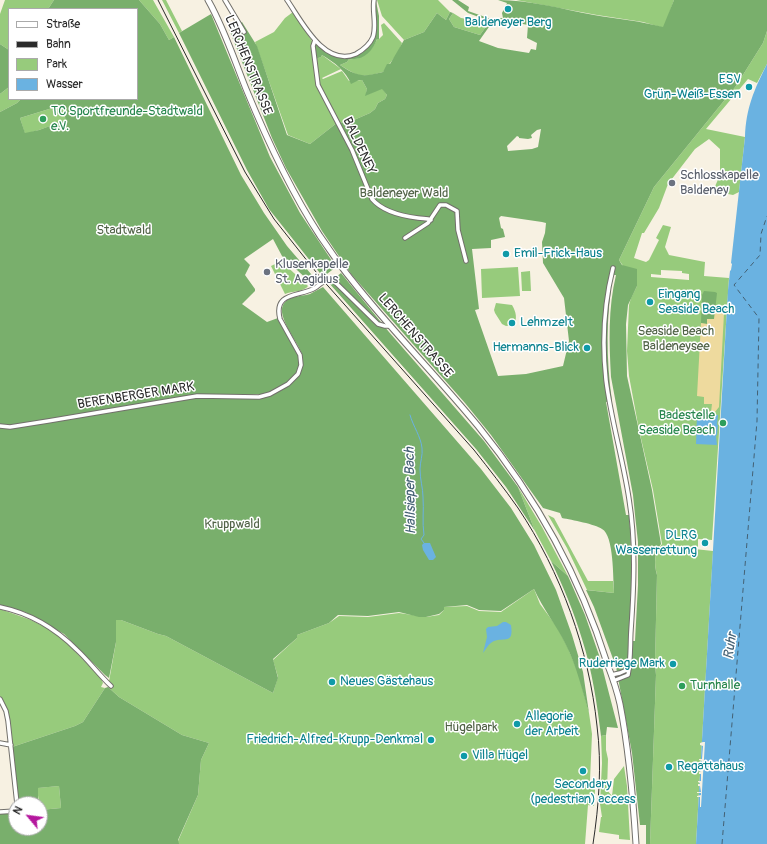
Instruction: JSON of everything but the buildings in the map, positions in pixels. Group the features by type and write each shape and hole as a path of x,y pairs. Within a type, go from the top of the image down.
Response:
{"main road":[{"name":"LERCHENSTRASSE","path":"208,0 219,22 264,132 301,204 318,233 349,278 478,427 520,482 553,537 572,574 594,624 620,703 630,769 636,844"}],"street":[{"name":"LERCHENSTRASSE","path":"225,0 244,32"},
{"path":"287,0 310,35 327,50 339,55 352,55 361,51 369,44 374,34 374,0"},
{"name":"BALDENEY","path":"315,40 313,46 318,85 349,144 372,199 383,208 399,215 431,220"},
{"path":"405,238 431,220 440,205 446,205 457,211 458,227 466,261"},
{"path":"613,681 628,675 630,669 634,585 634,543 629,499 610,401 605,358 606,303 614,268"},
{"name":"BERENBERGER MARK","path":"0,426 10,427 197,396 259,397 275,392 295,378 301,365 300,355 279,314 280,304 287,296 315,288 326,279 331,279 378,324 391,326"},
{"path":"0,607 24,614 55,631 78,651 112,686"},
{"path":"611,675 630,669"},
{"path":"0,699 7,716 16,796"},
{"path":"0,743 11,745"}],"green space":[{"path":"5,0 54,0 49,8 8,8 8,49 0,44 0,14"},
{"path":"54,0 139,0 160,24 169,40 174,37 241,175 264,213 287,246 317,281 312,284 282,256 273,239 244,259 250,265 245,275 255,291 242,304 267,322 278,318 299,357 300,364 298,371 289,381 277,389 264,394 197,397 254,397 281,391 291,384 298,373 302,357 299,347 285,322 282,310 283,305 288,299 310,294 323,287 481,469 511,508 534,545 556,590 583,672 589,713 570,653 534,589 501,611 479,610 467,605 444,607 444,610 439,614 426,617 419,617 399,612 368,616 338,615 329,623 297,635 297,638 273,659 278,678 273,693 166,636 121,620 116,620 116,642 109,678 64,634 25,612 0,605 0,426 10,425 0,425 0,112 20,100 138,100 138,8 49,8","holes":["62,105 66,120 39,130 25,133 20,118"]},
{"path":"139,0 153,0 174,37 169,40 160,24"},
{"path":"162,0 166,0 182,31 179,33"},
{"path":"377,0 438,0 450,12 446,20 437,13 424,32 404,40 382,16"},
{"name":"Baldeneyer Wald","path":"452,0 458,0 469,7 468,11 494,20 498,18 503,18 502,13 507,3 498,0 510,0 546,5 663,27 674,0 767,0 767,31 763,43 736,86 654,187 619,260 622,265 637,269 637,286 628,305 626,324 627,376 652,490 661,544 657,551 655,563 657,575 656,675 650,844 646,844 646,825 640,825 632,753 616,667 594,607 586,590 614,593 611,548 606,533 594,525 562,518 560,513 543,508 491,435 465,403 351,274 322,231 286,168 272,138 229,29 242,22 257,46 287,135 310,144 338,122 347,123 370,113 375,109 378,103 385,99 387,95 382,89 365,96 367,89 362,80 351,84 343,71 331,61 322,55 321,57 315,59 314,46 316,42 334,55 351,56 371,42 376,22 376,1 379,16 379,39 377,39 370,51 363,57 349,59 347,62 340,65 356,74 376,74 383,72 387,64 390,64 404,40 424,32 437,13 446,20 450,12 453,13 449,19 454,27 480,35 488,24 487,20 468,13","holes":["497,19 528,25 527,38 537,43 536,50 531,49 529,53 498,48 479,41 491,24","541,129 538,147 508,151 507,146 517,136 519,138 532,138 531,135 537,130","501,216 546,223 542,242 543,263 564,298 569,341 563,366 526,374 498,376 475,310 479,309 472,249 491,248 491,240 505,237 499,218","613,275 616,275 610,313 610,364 611,377 633,495 638,542 638,585 635,641 629,641 631,594 629,515 626,515 606,402 612,401 608,338"]},
{"path":"516,0 674,0 664,28 643,22"},
{"path":"293,12 312,41 313,59 321,57 322,55 341,69 322,78 323,79 342,71 349,81 362,80 367,89 366,95 382,88 387,95 385,99 378,103 375,109 370,113 347,123 338,122 310,144 288,135 255,42 274,32 285,18"},
{"path":"453,13 461,18 487,22 488,24 480,35 454,27 449,19"},
{"path":"211,14 270,157 300,213 336,267 323,277 269,209 247,170 179,33"},
{"path":"384,23 402,43 398,53 383,72 365,76 356,74 340,65 347,62 349,59 358,58 370,51 377,39 383,35 381,25"},
{"name":"Seaside Beach Baldeneysee","path":"767,31 767,64 757,83 748,79 706,129 745,137 739,192 733,195 713,191 720,175 720,149 709,139 695,149 668,184 659,208 644,233 642,233 634,258 646,262 649,260 659,240 656,238 663,225 671,227 665,247 669,255 705,262 704,276 729,278 712,540 698,539 698,547 667,546 713,551 696,844 650,844 656,675 657,575 655,562 657,551 662,544 653,490 639,430 629,376 627,351 629,305 637,286 619,260 654,187 736,86 763,43","holes":["661,270 682,271 682,273 689,274 689,280 651,277 651,274 661,275"]},
{"path":"0,44 8,49 8,88 0,94"},
{"path":"8,88 8,100 20,100 0,112 0,94"},
{"name":"TC Sportfreunde-Stadtwald e.V.","path":"62,105 67,120 25,134 20,118"},
{"path":"281,261 308,286 306,288 285,294 271,266"},
{"path":"518,267 520,296 482,298 481,269"},
{"path":"530,271 531,291 522,291 521,272"},
{"path":"341,273 389,332 484,441 518,487 535,531 506,487 476,449 329,283"},
{"path":"704,291 717,293 714,320 707,319 707,324 701,323 702,295"},
{"path":"496,303 512,305 516,315 516,320 513,325 506,326 502,324 494,310"},
{"path":"518,487 542,527 568,576 551,561 535,531"},
{"path":"548,515 554,518 588,581 613,581 614,593 587,590 567,548"},
{"path":"551,561 568,576 585,615 599,655 618,728 607,727 606,735 601,736 596,699 586,651 568,599"},
{"name":"Hügelpark","path":"534,589 540,604 557,627 567,646 578,672 589,713 592,734 590,781 595,790 594,806 588,805 585,844 178,844 198,795 201,760 209,743 182,735 119,697 108,687 116,642 116,620 121,620 166,636 273,693 278,677 273,660 297,638 297,635 329,623 339,616 368,617 399,613 426,617 439,615 444,610 444,607 467,606 479,611 501,612"},
{"path":"0,609 31,620 61,637 101,678 103,683 101,687 105,688 83,722 12,747 7,714 0,696"},
{"path":"108,687 119,697 182,735 209,743 201,760 198,795 178,840 179,844 0,844 0,813 8,812 8,836 48,836 48,809 61,808 59,786 38,788 38,796 17,796 12,747 83,722 105,688"},
{"path":"606,735 606,750 608,759 607,790 612,796 614,779 624,766 627,786 630,840 619,839 619,835 599,832 602,817 600,804 602,763 601,736"},
{"path":"59,786 61,808 48,809 48,796 38,796 37,788"}],"sand":[{"path":"715,312 724,313 719,407 715,412 711,412 712,404 704,404 704,397 697,396 701,323 707,324 707,319 714,319"}],"water":[{"name":"Ruhr","path":"767,64 767,844 696,844 728,290 747,117 758,82"},
{"path":"697,414 718,415 716,436 717,445 696,444"},
{"path":"424,543 430,543 436,557 433,560 429,560 423,550 422,545"},
{"path":"503,622 511,625 512,631 510,638 492,642 483,653 487,637 486,629 488,627 497,626"}],"pier":[{"path":"705,742 701,807 700,807 700,797 697,796 701,795 701,793 697,792 701,792 700,786 698,786 700,783 698,781 701,781 701,774 699,774 699,772 701,772 699,770 701,769 699,767 702,767 702,761 699,759 702,759 703,746 700,745 700,743"}],"waterway":[{"name":"Hallsieper Bach","path":"410,415 422,448 420,477 423,494 424,535 421,539 424,543"}],"ferry route":[{"path":"722,844 757,421 759,318 734,285 760,255 761,234 767,216"}],"railway":[{"path":"158,0 245,172 274,219 320,277 474,450 518,508 547,558 571,612 580,640 593,697 599,741 600,770 597,815 593,844"}],"place":[{"name":"Baldeneyer Berg","path":"508,9"},
{"name":"ESV Grün-Weiß-Essen","path":"749,87"},
{"name":"TC Sportfreunde-Stadtwald e.V.","path":"43,119"},
{"name":"Schlosskapelle Baldeney","path":"672,183"},
{"name":"Emil-Frick-Haus","path":"506,254"},
{"name":"Klusenkapelle St. Aegidius","path":"267,272"},
{"name":"Eingang Seaside Beach","path":"650,302"},
{"name":"Lehmzelt","path":"512,323"},
{"name":"Hermanns-Blick","path":"587,348"},
{"name":"Badestelle Seaside Beach","path":"723,423"},
{"name":"DLRG Wasserrettung","path":"705,543"},
{"name":"Ruderriege Mark","path":"673,664"},
{"name":"Neues Gästehaus","path":"332,682"},
{"name":"Turnhalle","path":"682,686"},
{"name":"Allegorie der Arbeit","path":"517,724"},
{"name":"Friedrich-Alfred-Krupp-Denkmal","path":"431,740"},
{"name":"Villa Hügel","path":"464,756"},
{"name":"Regattahaus","path":"669,767"},
{"name":"Secondary (pedestrian) access","path":"583,771"}],"park label":[{"name":"Stadtwald","path":"124,231"},
{"name":"Kruppwald","path":"232,525"}]}
